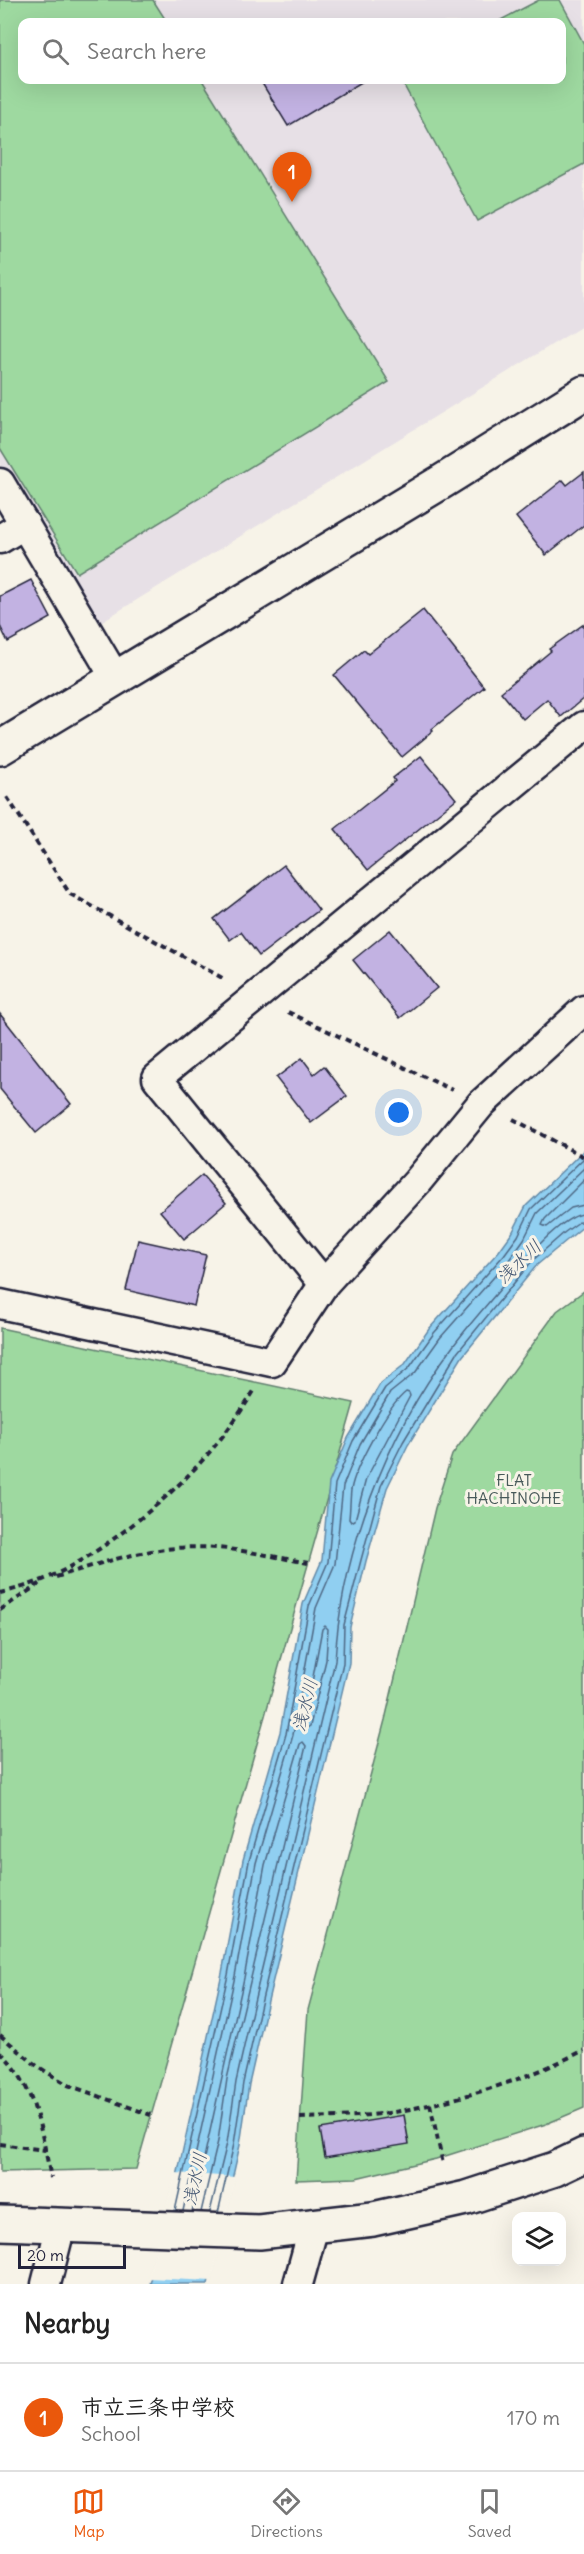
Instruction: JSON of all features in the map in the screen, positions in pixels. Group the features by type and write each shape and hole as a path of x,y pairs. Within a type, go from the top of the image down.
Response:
{"street":[{"path":"0,748 443,482 584,393"},
{"path":"0,483 116,679"},
{"path":"0,539 25,524"},
{"path":"324,1284 157,1077 584,726"},
{"path":"0,1304 272,1362 324,1284 417,1182 482,1104 584,1010"},
{"path":"0,2223 259,2232 314,2226 373,2219 466,2198 555,2169 584,2155"},
{"path":"46,2284 61,2225"},
{"path":"298,2284 314,2226"}],"path":[{"path":"538,1131 584,1157"},
{"path":"0,1610 46,1580 89,1558 169,1496 206,1460 239,1415 272,1362"},
{"path":"0,1593 129,1557 176,1548 244,1551 308,1563"},
{"path":"1,2038 37,2066 68,2085 151,2115"},
{"path":"300,2118 409,2110 517,2079 584,2050"},
{"path":"0,2052 28,2091 38,2121 51,2178"},
{"path":"430,2104 443,2164"},
{"path":"0,2144 45,2150"}],"shaded area":[{"path":"0,0 584,0 584,325 96,625 0,466"}],"green space":[{"path":"0,0 153,0 164,18 18,18 18,84 204,84 389,382 77,573 0,448"},
{"path":"539,0 560,0 584,44 584,164 477,221 403,84 566,84 566,18 505,18"},
{"name":"FLAT HACHINOHE","path":"584,1291 584,2108 546,2124 436,2159 356,2178 296,2180 308,2010 385,1720 435,1508 452,1455 557,1311"},
{"path":"0,1328 354,1403 136,2169 0,2172"}],"water":[{"name":"浅水川","path":"584,1150 584,1226 537,1265 462,1357 408,1445 387,1488 350,1627 349,1663 249,2084 240,2145 208,2284 150,2284 170,2208 222,1973 243,1860 280,1732 303,1604 322,1560 329,1483 348,1438 380,1384 405,1364 429,1329 499,1251 512,1233 526,1206"}],"pier":[{"path":"175,2173 235,2177 212,2281 148,2278"}],"building":[{"path":"262,84 358,84 288,126"},
{"path":"584,472 584,525 546,555 516,517 563,480 567,485"},
{"path":"31,580 51,618 8,642 0,626 0,596"},
{"path":"423,610 484,687 432,729 433,731 402,757 334,675 364,650 368,654"},
{"path":"584,624 584,698 561,717 547,699 523,719 501,692 551,651 549,649"},
{"path":"421,756 456,799 368,870 335,829 395,781 393,778"},
{"path":"284,865 319,910 259,956 241,932 230,940 214,919"},
{"path":"390,930 437,988 400,1018 353,960"},
{"path":"0,1014 71,1104 36,1133 0,1089"},
{"path":"302,1058 314,1074 324,1066 347,1096 311,1123 276,1078"},
{"path":"202,1175 226,1203 184,1239 160,1211"},
{"path":"138,1240 206,1255 194,1306 126,1290"},
{"path":"404,2115 409,2144 325,2158 320,2129"}],"place":[{"name":"市立三条中学校","path":"292,202"}]}
